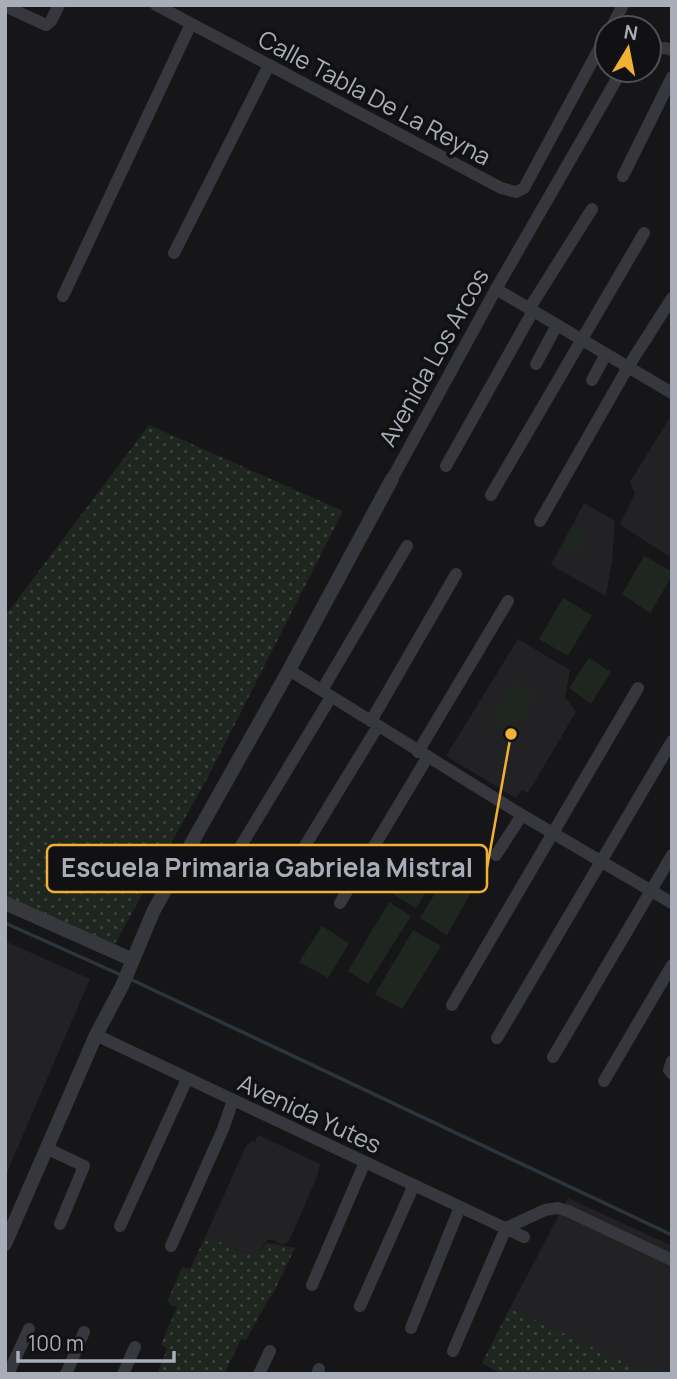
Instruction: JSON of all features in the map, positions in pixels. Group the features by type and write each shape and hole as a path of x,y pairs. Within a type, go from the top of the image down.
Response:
{"street":[{"path":"5,6 46,25 59,5"},
{"name":"Calle Tabla De La Reyna","path":"156,5 500,188 516,192 524,188 593,61"},
{"path":"63,296 191,24"},
{"path":"174,253 269,65"},
{"path":"623,176 672,77"},
{"name":"Avenida Los Arcos","path":"5,1244 154,910 289,670 496,289 614,84"},
{"path":"446,466 531,310 593,209"},
{"path":"491,495 580,339 645,233"},
{"path":"496,289 672,393"},
{"path":"540,521 628,367 672,298"},
{"path":"536,364 557,325"},
{"path":"592,380 606,354"},
{"path":"239,849 407,546"},
{"path":"289,872 375,724 456,574"},
{"path":"340,903 508,601"},
{"path":"289,670 522,816 672,903"},
{"path":"452,1005 638,688"},
{"path":"497,1038 672,741"},
{"path":"496,855 522,816"},
{"path":"554,1057 672,855"},
{"path":"5,903 131,964"},
{"path":"604,1081 672,965"},
{"name":"Avenida Yutes","path":"96,1035 524,1237"},
{"path":"672,1061 669,1070 672,1074"},
{"path":"120,1226 187,1079"},
{"path":"171,1246 223,1129 233,1100"},
{"path":"46,1148 85,1166 60,1224"},
{"path":"312,1285 365,1162"},
{"path":"360,1306 414,1185"},
{"path":"411,1328 460,1207"},
{"path":"453,1351 506,1228 527,1217 558,1208 672,1260"},
{"path":"8,1374 29,1329"},
{"path":"66,1374 84,1332"},
{"path":"123,1374 135,1347"},
{"path":"259,1374 270,1352"}],"shaded area":[{"path":"672,414 672,558 620,525 635,493 630,482"},
{"path":"149,425 343,511 208,777 113,947 5,898 5,616"},
{"path":"584,503 615,521 606,596 551,565"},
{"path":"573,529 588,537 576,557 562,548"},
{"path":"644,556 672,571 672,576 650,613 622,594"},
{"path":"563,598 592,615 568,656 539,639"},
{"path":"518,639 570,670 565,697 576,712 528,793 522,790 516,798 446,756"},
{"path":"589,658 611,672 591,704 569,688"},
{"path":"513,682 535,695 512,734 490,722"},
{"path":"416,858 438,872 416,908 393,894"},
{"path":"446,875 472,891 447,935 420,918"},
{"path":"389,902 411,916 368,984 348,971"},
{"path":"322,926 349,943 328,978 299,962"},
{"path":"413,930 441,946 402,1009 375,994"},
{"path":"5,941 90,979 5,1177"},
{"path":"258,1135 320,1164 289,1241 283,1245 267,1240 257,1257 253,1257 206,1235 246,1146 251,1141 255,1142"},
{"path":"568,1198 672,1246 672,1374 649,1374 510,1308"},
{"path":"206,1235 253,1257 257,1256 267,1243 295,1248 272,1296 246,1340 241,1339 224,1374 157,1374 167,1349 161,1344 177,1307 167,1302 182,1267 190,1269"},
{"path":"510,1308 649,1374 501,1374 482,1363"}],"waterway":[{"path":"5,923 121,975"},
{"path":"128,978 672,1235"}],"place":[{"name":"Escuela Primaria Gabriela Mistral","path":"511,734"}]}
